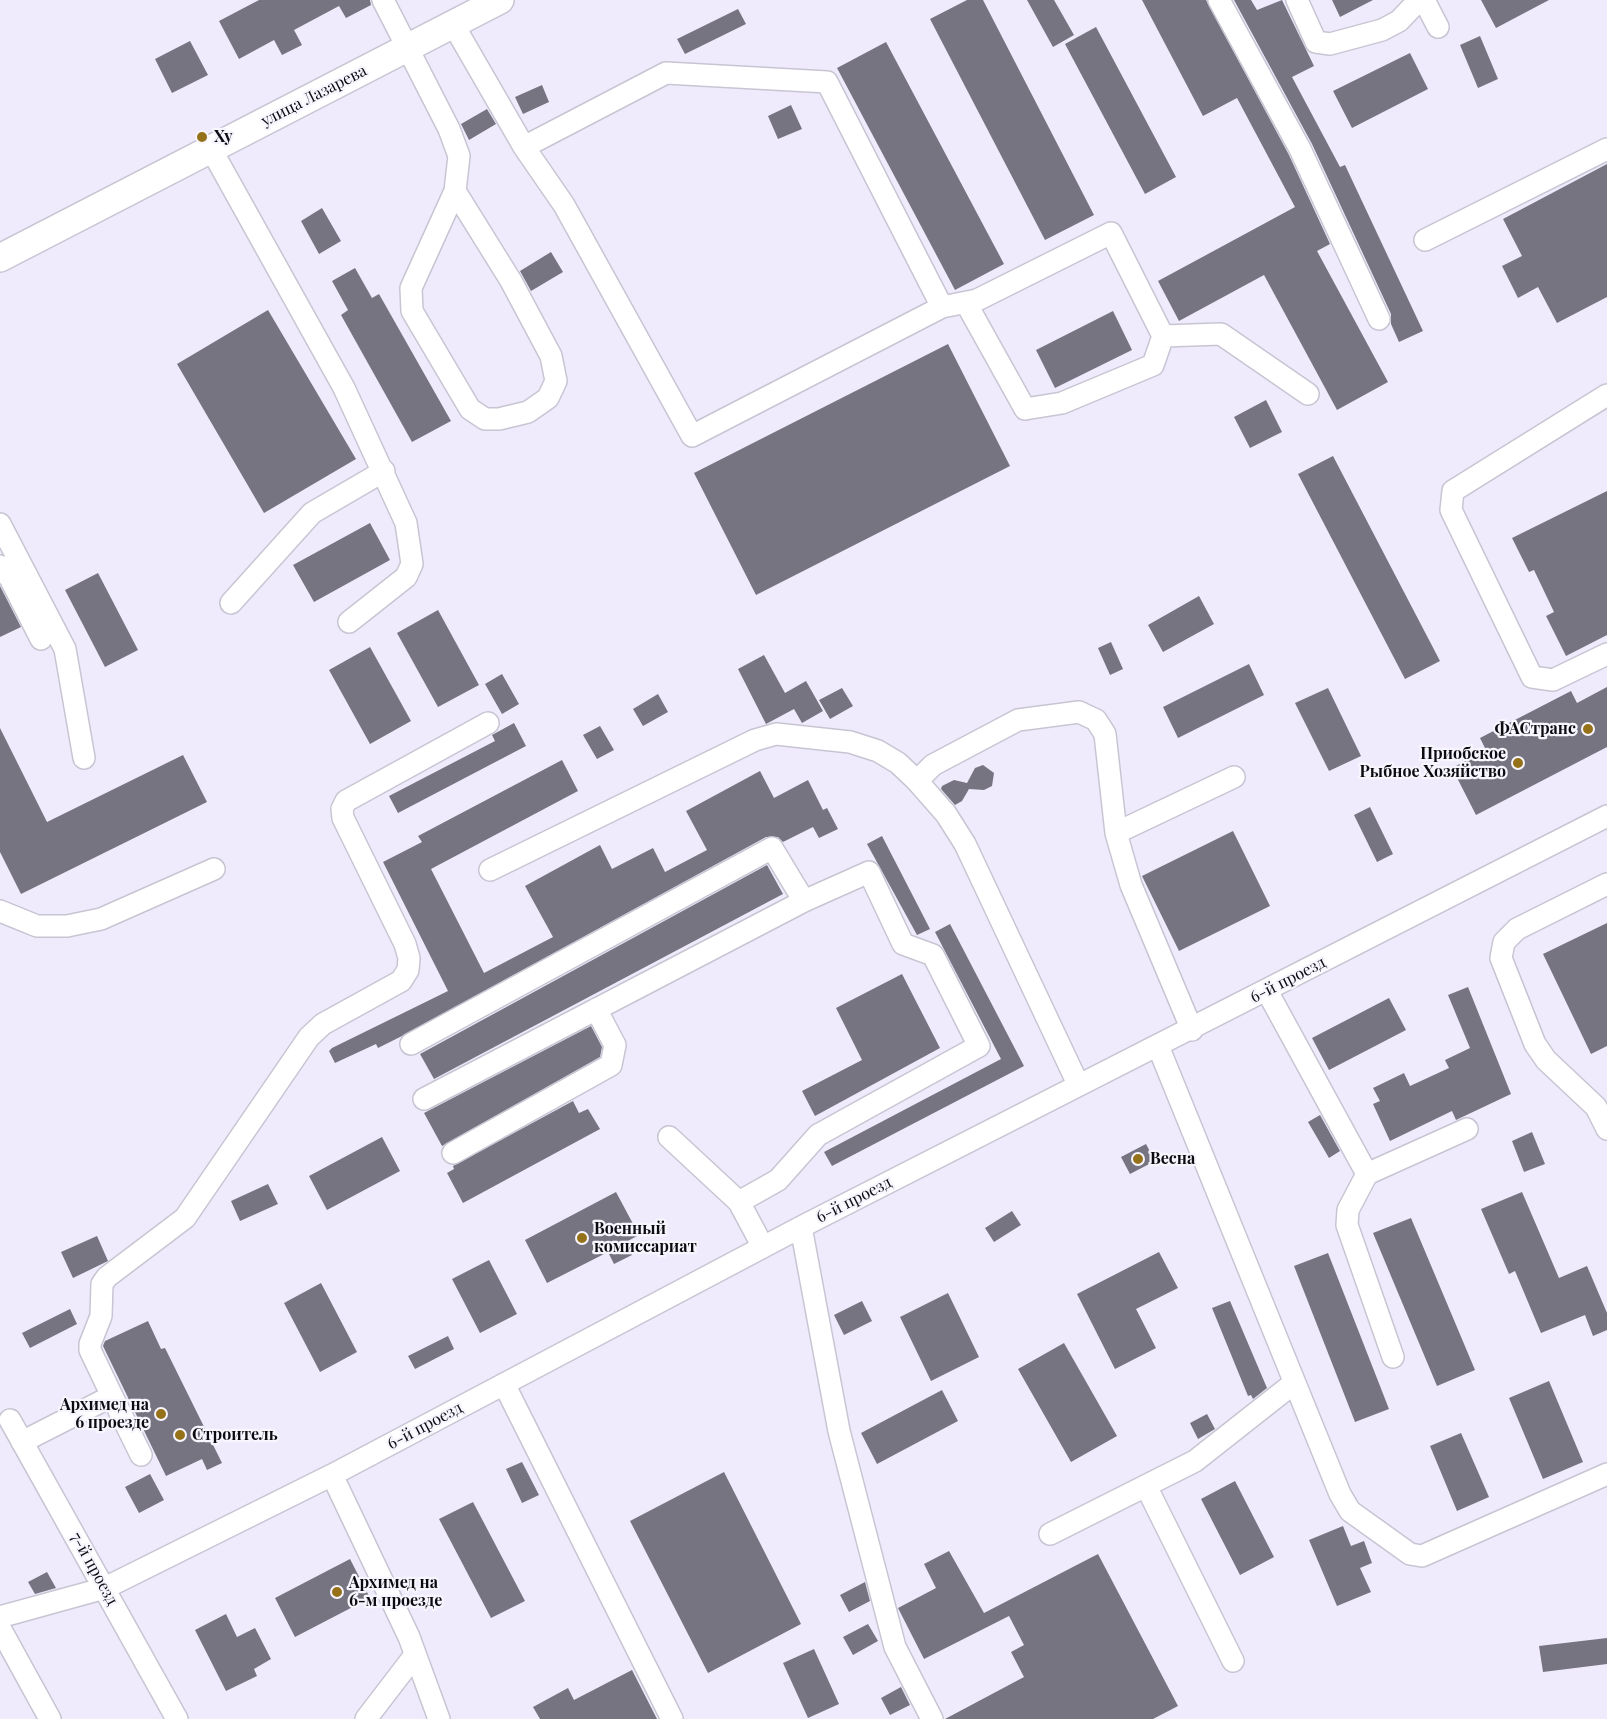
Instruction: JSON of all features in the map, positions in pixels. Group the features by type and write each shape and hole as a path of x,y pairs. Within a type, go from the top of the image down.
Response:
{"main road":[{"name":"улица Лазарева","path":"0,258 500,0"}],"street":[{"path":"383,0 456,146 459,164 455,191 411,288 412,311 470,409 485,419 499,419 528,412 548,398 556,381 551,356 512,281 455,191"},
{"path":"1219,0 1300,148 1379,319"},
{"path":"1297,0 1316,42 1330,44 1382,30 1399,21 1419,0"},
{"path":"1424,0 1438,27"},
{"path":"453,24 524,147 564,205 692,436 942,307 977,300 1111,233 1163,336 1153,365 1062,403 1025,409 966,303"},
{"path":"524,147 666,73 827,82 942,307"},
{"path":"211,149 344,388 406,523 412,564 406,577 349,622"},
{"path":"1425,240 1607,149"},
{"path":"1163,336 1221,334 1308,394"},
{"path":"1607,395 1453,490 1451,510 1532,677 1553,680 1607,654"},
{"path":"231,603 312,513 384,471"},
{"path":"0,524 65,649 84,759"},
{"path":"0,566 10,578 42,639"},
{"path":"917,781 933,765 1018,720 1079,712 1096,720 1105,734 1116,833 1131,885 1192,1030"},
{"path":"141,1455 90,1350 100,1316 102,1284 107,1277 185,1218 309,1037 323,1024 401,981 408,970 409,958 405,944 343,818 342,809 345,801 488,723"},
{"path":"490,870 754,740 776,734 850,742 878,751 898,763 917,781 946,814 965,844 1078,1084"},
{"path":"1116,833 1233,777"},
{"name":"6-й проезд","path":"0,1617 105,1588 332,1475 801,1227 1078,1084 1192,1030 1607,816"},
{"path":"411,1044 772,848 804,901"},
{"path":"0,911 37,926 67,926 101,919 214,869"},
{"path":"424,1099 804,901 869,872 903,944 933,955 979,1046 818,1135 778,1180 739,1202"},
{"path":"1607,884 1517,929 1504,942 1501,958 1535,1044 1546,1060 1596,1107 1607,1127"},
{"path":"1267,991 1367,1174"},
{"path":"453,1154 611,1065 615,1045 596,1009"},
{"path":"1158,1046 1294,1383 1340,1494 1350,1511 1410,1554 1422,1556 1607,1474"},
{"path":"1393,1357 1347,1225 1348,1210 1367,1174 1467,1129"},
{"path":"669,1137 739,1202 763,1247"},
{"path":"801,1227 839,1431 895,1647 932,1719"},
{"path":"1050,1534 1196,1461 1294,1383"},
{"path":"504,1384 672,1719"},
{"path":"22,1442 112,1396"},
{"name":"7-й проезд","path":"10,1420 177,1719"},
{"path":"332,1475 415,1655 439,1719"},
{"path":"1146,1486 1233,1661"},
{"path":"0,1628 50,1719"},
{"path":"366,1719 415,1655"}],"shaded area":[{"path":"0,0 1607,0 1607,1719 0,1719"}],"building":[{"path":"259,0 370,0 371,5 346,18 339,6 294,30 302,45 282,55 274,40 239,59 219,21"},
{"path":"967,0 983,0 1094,215 1045,240 930,19"},
{"path":"1027,0 1054,0 1074,35 1053,47"},
{"path":"1142,0 1206,0 1289,155 1330,244 1317,251 1388,382 1337,410 1264,275 1179,321 1158,281 1295,207 1237,98 1203,116"},
{"path":"1234,0 1251,0 1257,10 1282,0 1314,66 1292,77 1340,167 1345,165 1423,331 1399,342 1391,324 1391,314 1312,144"},
{"path":"1332,0 1373,0 1340,17"},
{"path":"1481,0 1549,0 1496,28"},
{"path":"738,9 746,24 685,54 677,39"},
{"path":"1096,27 1176,177 1145,194 1065,44"},
{"path":"1480,36 1498,79 1478,88 1460,45"},
{"path":"190,41 208,75 172,93 155,59"},
{"path":"886,42 1004,264 955,290 837,68"},
{"path":"1410,53 1428,89 1352,128 1333,91"},
{"path":"542,85 549,102 523,114 515,97"},
{"path":"791,105 802,129 778,139 768,116"},
{"path":"487,109 496,124 469,140 461,124"},
{"path":"1607,164 1607,297 1557,323 1538,287 1518,298 1502,266 1522,256 1503,219"},
{"path":"322,208 341,241 319,254 301,221"},
{"path":"551,252 563,272 531,291 520,271"},
{"path":"355,268 372,298 379,294 451,421 412,442 341,315 348,310 332,281"},
{"path":"268,310 356,459 264,513 177,364"},
{"path":"1113,311 1132,350 1055,388 1036,350"},
{"path":"948,344 1010,466 756,595 694,473"},
{"path":"1266,400 1282,432 1250,448 1234,417"},
{"path":"1333,456 1440,661 1405,679 1298,474"},
{"path":"1607,491 1607,635 1566,656 1546,616 1554,612 1534,570 1529,572 1512,538"},
{"path":"370,523 390,560 314,602 293,565"},
{"path":"98,573 138,650 105,667 65,590"},
{"path":"0,586 21,627 0,637"},
{"path":"1199,596 1214,624 1163,652 1148,625"},
{"path":"438,610 479,685 438,707 397,633"},
{"path":"1111,642 1123,669 1110,675 1098,648"},
{"path":"370,647 411,721 370,744 329,670"},
{"path":"764,655 785,693 806,681 823,711 802,723 794,709 766,724 738,669"},
{"path":"1249,664 1264,695 1178,738 1163,707"},
{"path":"502,674 519,704 502,714 485,684"},
{"name":"Приобское Рыбное Хозяйство","path":"1607,687 1607,747 1476,815 1452,768 1486,750 1480,738 1571,691 1577,703"},
{"path":"842,688 853,706 830,719 819,700"},
{"path":"1328,688 1361,756 1329,771 1295,703"},
{"path":"658,694 668,712 643,726 633,709"},
{"path":"514,723 526,746 398,813 389,796 495,741 492,735"},
{"path":"600,726 614,750 597,759 583,735"},
{"path":"0,728 47,822 183,755 207,802 21,894 0,852"},
{"path":"562,760 578,791 431,869 484,973 553,937 525,886 600,845 612,869 653,848 665,872 707,850 686,811 760,771 774,798 808,780 823,810 827,808 838,829 819,838 813,827 783,842 778,837 766,837 402,1036 378,1048 376,1044 335,1063 329,1051 332,1048 448,991 383,862 422,842 418,836"},
{"path":"983,765 994,773 992,786 984,790 969,789 962,801 955,805 941,789 942,786 954,780 967,783 975,768"},
{"path":"1370,807 1393,854 1377,862 1354,815"},
{"path":"1233,831 1270,906 1179,951 1142,876"},
{"path":"882,836 930,929 917,935 867,844"},
{"path":"767,865 783,894 434,1079 420,1054"},
{"path":"1607,923 1607,1046 1591,1054 1543,954"},
{"path":"950,924 1024,1066 832,1166 824,1152 1001,1059 935,932"},
{"path":"902,974 940,1048 815,1116 802,1091 862,1060 836,1008"},
{"path":"1468,987 1511,1094 1456,1120 1452,1111 1390,1141 1373,1104 1380,1101 1373,1088 1404,1073 1410,1086 1449,1068 1445,1060 1470,1048 1448,995"},
{"path":"1389,998 1406,1030 1329,1070 1312,1038"},
{"path":"591,1026 602,1047 600,1057 442,1146 424,1113"},
{"path":"573,1101 579,1113 588,1109 600,1129 463,1203 447,1173 454,1169 453,1166"},
{"path":"1320,1115 1340,1151 1329,1158 1308,1122"},
{"path":"1532,1132 1545,1164 1524,1172 1512,1141"},
{"path":"382,1137 400,1171 327,1210 309,1176"},
{"name":"Весна","path":"1146,1144 1155,1161 1130,1174 1121,1157"},
{"path":"268,1184 278,1204 240,1221 231,1201"},
{"name":"Военный комиссариат","path":"616,1192 639,1235 626,1242 632,1255 614,1264 608,1252 547,1283 525,1240"},
{"path":"1522,1192 1559,1278 1587,1266 1607,1313 1607,1330 1593,1336 1585,1315 1541,1333 1515,1271 1509,1274 1481,1209"},
{"path":"1012,1211 1021,1225 994,1242 985,1228"},
{"path":"1411,1218 1475,1370 1437,1386 1373,1233"},
{"path":"97,1236 108,1261 73,1278 61,1252"},
{"path":"1159,1252 1178,1288 1136,1309 1156,1348 1115,1369 1077,1294"},
{"path":"1328,1253 1389,1409 1355,1422 1294,1266"},
{"path":"489,1260 517,1314 480,1333 452,1279"},
{"path":"321,1283 357,1352 320,1372 284,1303"},
{"path":"948,1293 979,1357 931,1381 900,1317"},
{"path":"862,1301 872,1321 844,1335 834,1315"},
{"path":"1230,1301 1267,1388 1253,1399 1251,1395 1248,1396 1212,1308"},
{"path":"70,1309 77,1324 30,1348 22,1333"},
{"path":"148,1321 161,1349 165,1348 222,1463 207,1470 202,1459 166,1476 103,1346 105,1341"},
{"path":"448,1336 454,1349 415,1369 408,1356"},
{"path":"1064,1343 1117,1436 1071,1462 1018,1369"},
{"path":"1549,1381 1583,1462 1543,1479 1509,1398"},
{"path":"942,1390 958,1421 877,1464 861,1433"},
{"path":"1207,1414 1215,1429 1198,1439 1190,1423"},
{"path":"1461,1433 1489,1497 1457,1511 1430,1446"},
{"path":"522,1462 539,1495 522,1503 506,1469"},
{"path":"724,1472 801,1624 708,1673 630,1521"},
{"path":"150,1474 164,1500 139,1513 125,1487"},
{"path":"1235,1481 1274,1557 1240,1575 1201,1499"},
{"path":"473,1502 525,1601 491,1618 439,1519"},
{"path":"1343,1526 1351,1546 1364,1541 1372,1563 1360,1568 1371,1592 1337,1606 1309,1540"},
{"path":"949,1551 984,1613 1098,1554 1178,1706 1153,1719 945,1719 1024,1677 1011,1652 1024,1645 1009,1616 924,1659 898,1608 936,1588 924,1564"},
{"path":"350,1559 370,1598 295,1637 275,1598"},
{"path":"47,1572 56,1588 35,1594 28,1582"},
{"path":"865,1582 870,1601 849,1612 840,1595"},
{"path":"226,1614 237,1637 255,1628 271,1659 254,1669 257,1676 226,1691 195,1630"},
{"path":"868,1624 878,1641 853,1655 843,1637"},
{"path":"1607,1638 1607,1664 1543,1672 1539,1646"},
{"path":"814,1649 839,1704 808,1718 783,1663"},
{"path":"632,1670 657,1719 540,1719 533,1707 568,1688 574,1700"},
{"path":"901,1687 910,1705 890,1715 881,1698"}],"place":[{"name":"Xy","path":"202,137"},
{"name":"ФАСтранс","path":"1588,729"},
{"name":"Приобское Рыбное Хозяйство","path":"1518,763"},
{"name":"Весна","path":"1138,1159"},
{"name":"Военный комиссариат","path":"582,1238"},
{"name":"Архимед на 6 проезде","path":"161,1414"},
{"name":"Строитель","path":"180,1435"},
{"name":"Архимед на 6-м проезде","path":"337,1592"}]}
